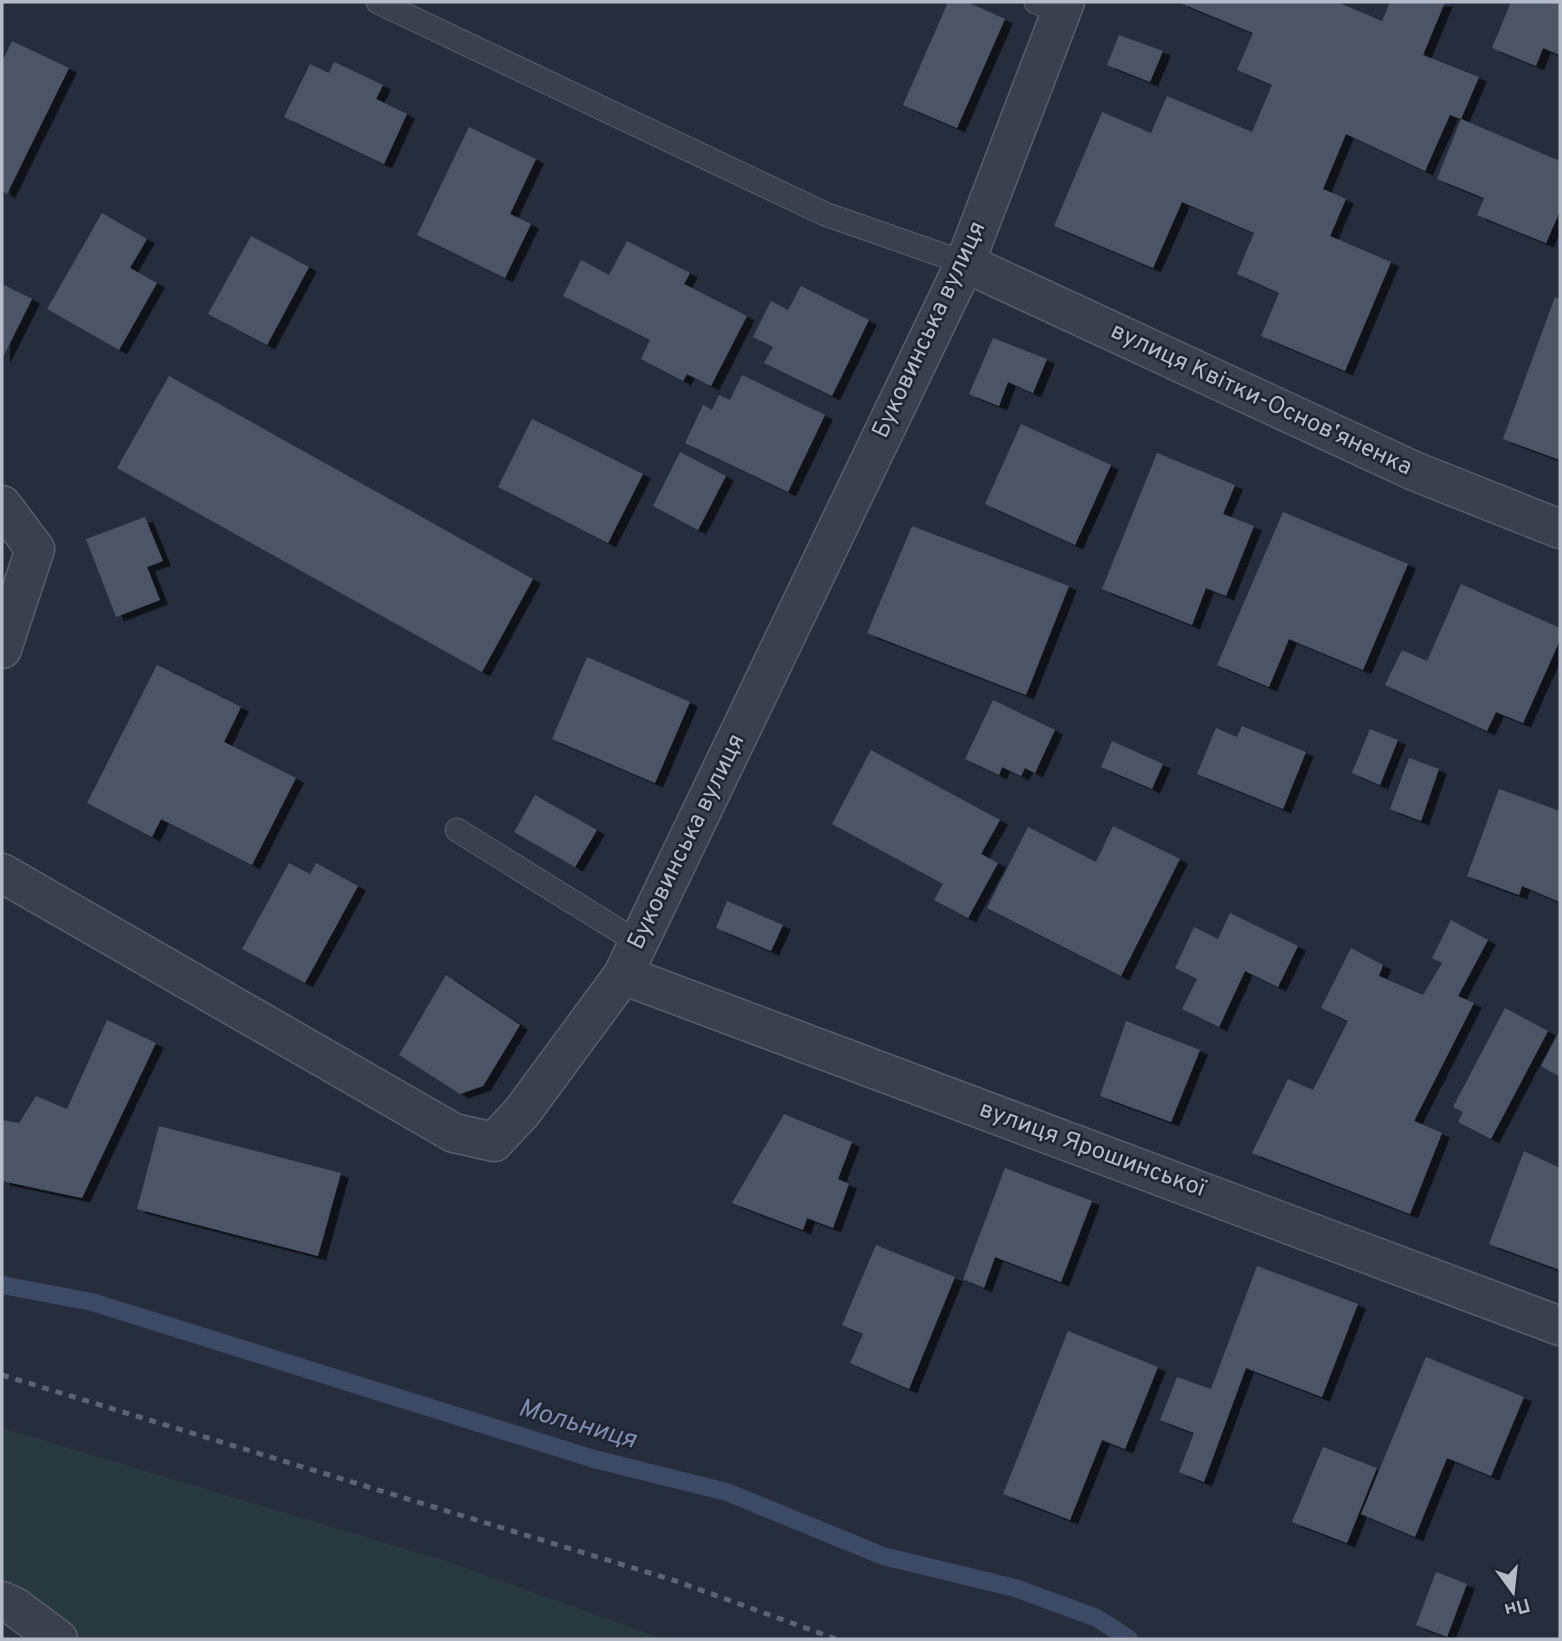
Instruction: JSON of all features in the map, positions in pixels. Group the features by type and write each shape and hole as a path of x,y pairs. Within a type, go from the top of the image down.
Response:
{"street":[{"name":"Буковинська вулиця","path":"2,873 454,1133 494,1142 522,1112 631,959 964,263 1054,5"},
{"name":"вулиця Квітки-Основʼяненка","path":"964,263 1414,471 1560,529"},
{"path":"2,505 35,549 2,649"},
{"name":"вулиця Ярошинської","path":"631,959 1560,1326"},
{"path":"2,1601 15,1607 58,1639"}],"lane":[{"path":"378,2 825,214 964,263"},
{"path":"457,830 631,959"}],"shaded area":[{"path":"2,1428 452,1563 663,1639 76,1639 2,1597"}],"building":[{"path":"948,2 967,2 1005,19 957,128 903,105"},
{"path":"1178,2 1337,2 1382,21 1390,2 1445,2 1423,55 1479,77 1461,119 1450,115 1425,171 1346,134 1323,189 1346,199 1330,236 1391,262 1345,371 1261,336 1279,293 1237,274 1254,233 1182,202 1153,268 1054,226 1102,112 1151,133 1167,96 1252,132 1272,85 1237,70 1253,33"},
{"path":"1511,2 1560,2 1560,55 1543,48 1536,66 1492,48"},
{"path":"1119,35 1163,51 1150,82 1107,65"},
{"path":"12,41 69,68 7,194 2,191 2,62"},
{"path":"334,62 383,85 376,99 407,114 384,164 284,117 310,64 329,73"},
{"path":"1461,119 1560,161 1560,211 1546,243 1477,215 1484,198 1437,179"},
{"path":"469,127 536,159 510,214 531,224 505,278 417,235"},
{"path":"102,213 147,239 130,268 157,283 119,350 47,309"},
{"path":"251,236 309,267 267,345 208,314"},
{"path":"627,241 690,273 684,284 747,316 711,386 687,374 683,381 641,359 650,340 563,296 581,260 609,275"},
{"path":"2,284 32,299 2,359"},
{"path":"801,286 869,320 832,396 764,363 773,347 753,337 771,301 788,310"},
{"path":"1555,297 1560,299 1560,460 1503,439"},
{"path":"993,338 1047,359 1033,393 1008,382 999,406 969,394"},
{"path":"742,375 825,415 788,492 685,443 703,405 712,410 719,395 730,400"},
{"path":"169,376 533,579 482,672 117,468"},
{"path":"532,419 643,474 608,543 498,487"},
{"path":"1021,424 1111,465 1075,545 985,504"},
{"path":"680,452 726,476 698,530 653,506"},
{"path":"1157,453 1235,485 1223,514 1254,526 1226,596 1206,588 1192,625 1102,589"},
{"path":"1283,512 1408,564 1363,670 1289,639 1269,687 1217,665"},
{"path":"145,517 163,561 147,567 160,600 116,617 86,539"},
{"path":"912,526 1069,586 1026,695 867,633"},
{"path":"1461,584 1560,628 1560,640 1523,723 1496,712 1487,731 1385,685 1402,650 1427,661"},
{"path":"587,657 690,702 655,783 552,739"},
{"path":"157,665 241,707 224,742 296,778 252,865 161,819 152,837 87,803"},
{"path":"993,700 1055,730 1035,773 1025,768 1021,776 1002,767 999,775 965,759"},
{"path":"1242,726 1306,752 1283,809 1197,774 1216,728 1237,737"},
{"path":"1370,729 1398,740 1380,785 1352,773"},
{"path":"1112,741 1163,764 1152,789 1101,767"},
{"path":"871,750 1000,820 981,854 998,863 968,918 934,900 943,884 832,824"},
{"path":"1409,758 1439,769 1421,821 1390,809"},
{"path":"1499,789 1560,811 1560,902 1522,886 1519,895 1467,876"},
{"path":"535,795 597,830 575,867 514,832"},
{"path":"1113,826 1180,859 1121,976 987,908 1028,827 1096,862"},
{"path":"289,863 310,874 316,863 358,886 305,983 242,949"},
{"path":"727,901 783,925 771,951 716,928"},
{"path":"1230,913 1298,946 1278,987 1245,971 1219,1027 1182,1009 1197,979 1175,968 1194,927 1218,939"},
{"path":"1451,920 1488,940 1458,996 1474,1003 1414,1121 1442,1133 1410,1214 1252,1153 1288,1079 1313,1090 1348,1021 1321,1008 1351,948 1383,965 1379,976 1423,995 1442,963 1432,958"},
{"path":"446,975 520,1025 483,1086 460,1094 399,1055"},
{"path":"1505,1008 1548,1031 1491,1139 1458,1122 1463,1112 1453,1107"},
{"path":"107,1020 156,1043 82,1198 2,1181 2,1120 19,1123 36,1096 67,1109"},
{"path":"1126,1021 1200,1050 1171,1122 1100,1096"},
{"path":"1560,1030 1560,1077 1541,1066"},
{"path":"784,1114 852,1142 838,1179 849,1184 833,1228 807,1218 803,1230 732,1203"},
{"path":"159,1126 341,1173 318,1256 137,1209"},
{"path":"1524,1151 1560,1168 1560,1270 1489,1244"},
{"path":"1005,1168 1092,1201 1061,1282 995,1257 984,1288 963,1279"},
{"path":"876,1245 955,1277 909,1389 850,1363 863,1334 842,1325"},
{"path":"1257,1266 1358,1304 1322,1397 1246,1368 1204,1482 1179,1472 1194,1433 1160,1420 1177,1377 1211,1389"},
{"path":"1068,1331 1158,1367 1125,1449 1102,1440 1070,1520 1003,1494"},
{"path":"1426,1357 1524,1397 1491,1476 1447,1458 1415,1537 1361,1514"},
{"path":"1323,1447 1377,1468 1347,1543 1292,1522"},
{"path":"1436,1572 1467,1584 1447,1637 1416,1625"}],"waterway":[{"name":"Мольниця","path":"2,1285 92,1302 594,1459 727,1492 883,1556 1015,1588 1097,1618 1129,1639"}],"railway":[{"path":"2,1375 676,1581 836,1639"}]}
